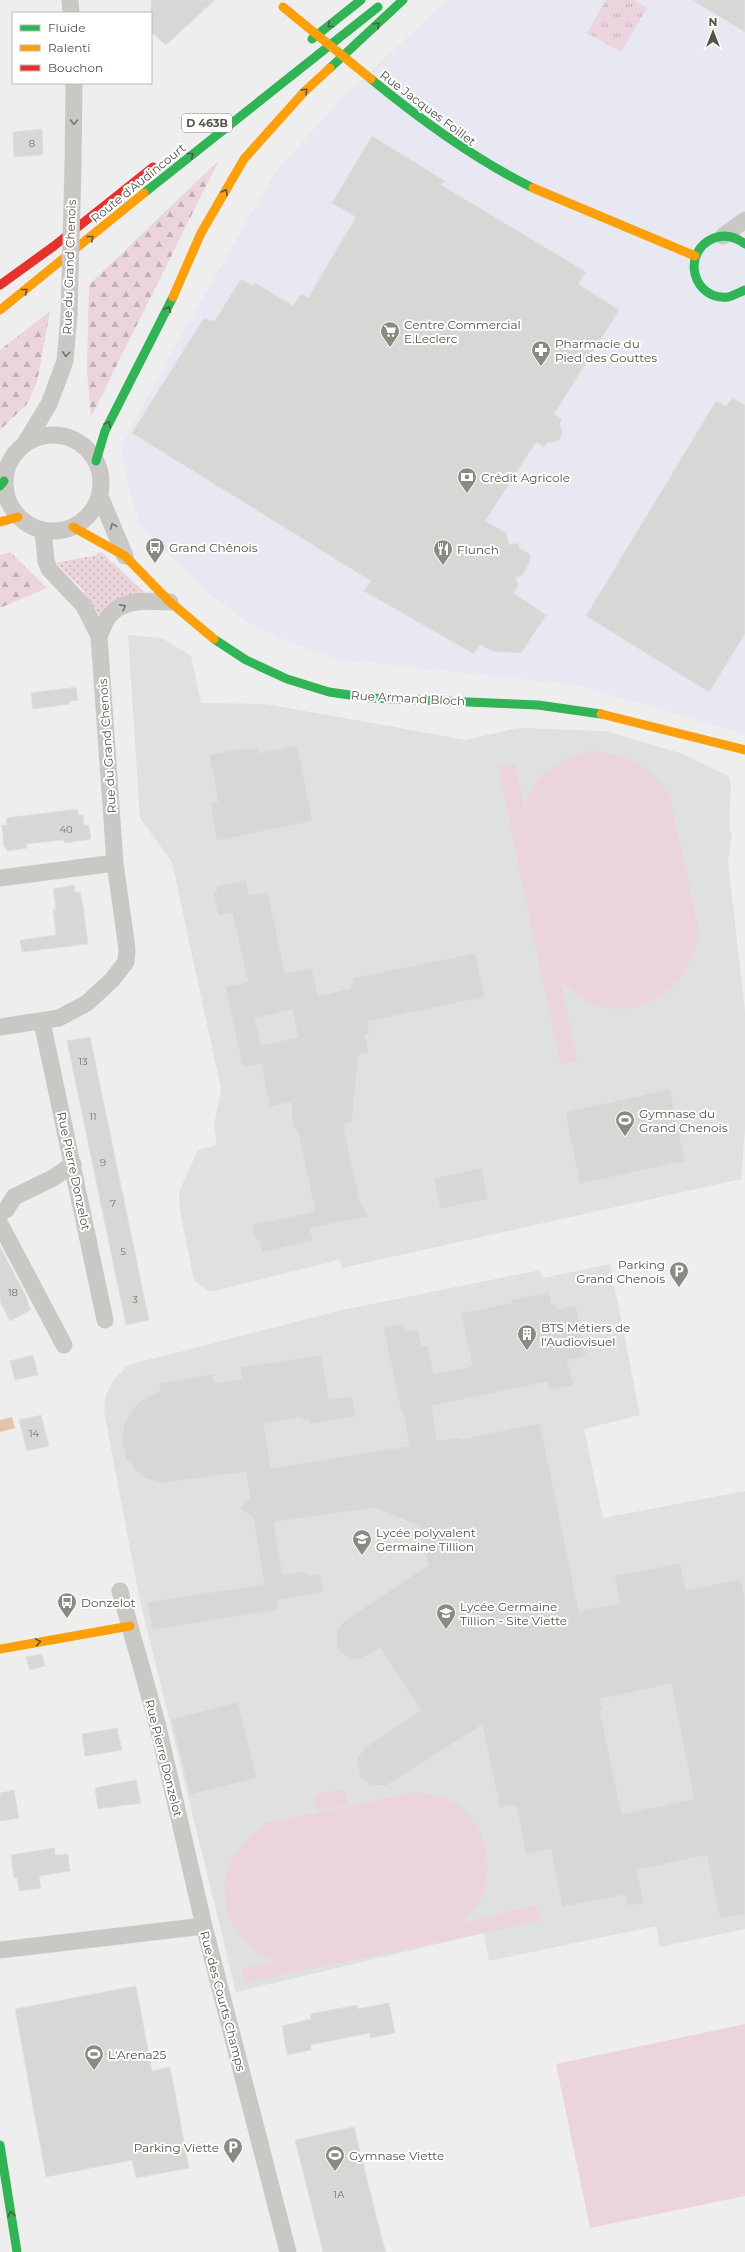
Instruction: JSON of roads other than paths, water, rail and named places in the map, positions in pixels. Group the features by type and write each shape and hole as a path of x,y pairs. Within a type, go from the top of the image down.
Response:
{"street":[{"name":"Rue Jacques Foillet","path":"274,0 370,79 449,140 484,163 531,188 695,256"},
{"path":"308,43 361,0"},
{"name":"Route d'Audincourt","path":"0,310 245,111 387,0"},
{"path":"96,461 105,431 162,322 201,234 244,159 304,92 403,0"},
{"name":"Rue du Grand Chenois","path":"26,442 49,404 65,361 69,315 74,84"},
{"name":"Route d'Audincourt","path":"0,285 54,246 159,162"},
{"path":"745,220 723,236 706,242 695,256 694,276 699,285 706,292 716,297 726,298 745,290"},
{"path":"723,236 733,237 745,244"},
{"name":"Route d'Audincourt","path":"0,278 54,246"},
{"path":"56,435 72,438 86,448 96,461 101,478 100,496 94,509 85,520 73,527 58,531 43,531 30,526 18,517 10,507 2,484 11,460 26,442 40,436 56,435"},
{"name":"Rue Armand Bloch","path":"100,496 125,556"},
{"path":"0,522 18,517"},
{"name":"Rue Armand Bloch","path":"73,527 125,556 170,602 217,642 246,660 287,679 329,692 370,698 538,705 611,716 741,752"},
{"name":"Rue du Grand Chenois","path":"43,531 46,560 49,569 84,606 99,636 115,863"},
{"path":"99,636 109,616 120,608 145,600 170,602"},
{"path":"0,878 115,863 128,949 126,962 112,980 87,1003 59,1018 42,1022 0,1027"},
{"name":"Rue Pierre Donzelot","path":"42,1022 105,1320"},
{"path":"0,1213 6,1210 14,1196 53,1178 73,1164"},
{"path":"0,1224 64,1345"},
{"name":"Rue Pierre Donzelot","path":"120,1591 157,1723 204,1926"},
{"path":"0,1649 130,1626"},
{"name":"Rue des Courts Champs","path":"0,1950 204,1926 288,2252"},
{"path":"0,2145 17,2252"}],"place":[{"name":"Centre Commercial E.Leclerc","path":"390,348"},
{"name":"Pharmacie du Pied des Gouttes","path":"541,367"},
{"name":"Crédit Agricole","path":"467,494"},
{"name":"Grand Chênois","path":"155,564"},
{"name":"Flunch","path":"443,566"},
{"name":"Gymnase du Grand Chenois","path":"625,1137"},
{"name":"Parking Grand Chenois","path":"679,1288"},
{"name":"BTS Métiers de l'Audiovisuel","path":"527,1351"},
{"name":"Lycée polyvalent Germaine Tillion","path":"362,1556"},
{"name":"Donzelot","path":"67,1619"},
{"name":"Lycée Germaine Tillion - Site Viette","path":"446,1630"},
{"name":"L'Arena25","path":"94,2071"},
{"name":"Parking Viette","path":"233,2164"},
{"name":"Gymnase Viette","path":"335,2172"}]}
